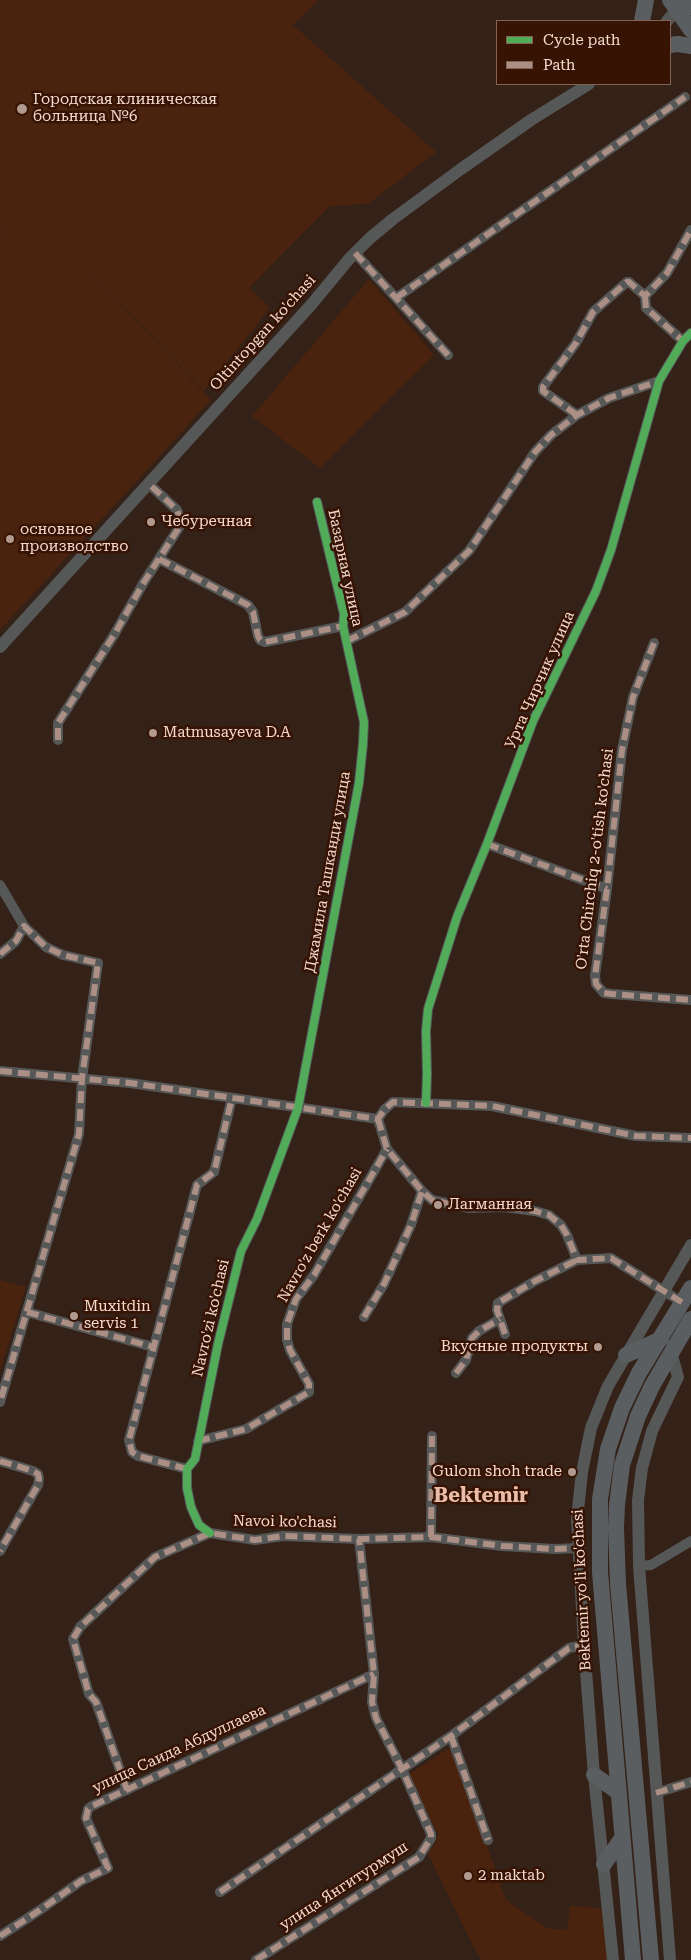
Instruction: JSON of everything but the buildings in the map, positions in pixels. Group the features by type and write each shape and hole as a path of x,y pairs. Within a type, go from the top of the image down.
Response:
{"highway":[{"path":"642,20 646,0"},
{"path":"679,6 691,30"},
{"path":"671,46 678,44 691,46"},
{"name":"Bektemir yo'li ko'chasi","path":"633,1960 600,1572 599,1515 608,1449 620,1414 633,1384 687,1296"},
{"path":"651,1960 618,1584 616,1528 618,1490 627,1446 643,1405 691,1318"},
{"path":"626,1355 661,1339"},
{"path":"594,1774 618,1792"},
{"path":"604,1864 622,1838"}],"street":[{"name":"Oltintopgan ko'chasi","path":"0,647 311,305 355,253 393,218 531,120 587,85"},
{"path":"396,298 685,97"},
{"path":"645,296 666,273 691,230"},
{"path":"355,253 448,355"},
{"path":"577,415 543,391 542,388 576,343 593,312 626,282 629,282 645,296 646,308 683,340"},
{"name":"Урта Чирчик улица","path":"426,1103 426,1031 428,1009 457,917 487,844 533,721 596,591 611,550 659,381 683,340 691,333"},
{"path":"347,641 405,612 469,551 535,452 550,435 577,415 609,398 659,381"},
{"path":"58,740 58,723 180,526 177,510 149,484"},
{"name":"Базарная улица","path":"317,502 344,614 347,641"},
{"path":"159,559 248,605 253,612 258,636 260,640 265,642 344,626"},
{"name":"Джамила Ташканди улица","path":"298,1108 357,792 364,744 364,722 347,641"},
{"name":"O'rta Chirchiq 2-o'tish ko'chasi","path":"654,643 633,697 622,750 607,889 595,976 599,989 604,993 691,1000"},
{"path":"487,844 607,889"},
{"path":"0,885 24,926 46,947 63,955 98,963 82,1078 79,1134 0,1402"},
{"path":"0,954 16,941 24,926"},
{"path":"0,1071 130,1082 378,1119"},
{"path":"187,1469 138,1456 132,1452 129,1440 196,1185 214,1172 232,1098"},
{"path":"378,1119 393,1102 492,1106 636,1136 691,1138"},
{"name":"Navro'zi ko'chasi","path":"210,1533 199,1525 190,1507 187,1469 194,1459 218,1344 241,1251 257,1219 298,1108"},
{"path":"378,1119 387,1149 422,1191 432,1200 469,1208 502,1206 549,1215 561,1224 577,1260"},
{"name":"Navro'z berk ko'chasi","path":"198,1441 246,1429 309,1392 309,1384 290,1350 287,1340 287,1324 296,1299 314,1275 387,1149"},
{"path":"364,1317 388,1275 411,1224 422,1191"},
{"name":"Bektemir yo'li ko'chasi","path":"613,1960 594,1774 577,1518 586,1447 608,1386 691,1245"},
{"path":"506,1334 497,1310 498,1303 535,1281 577,1260 611,1258 664,1291 687,1296"},
{"path":"27,1312 153,1347"},
{"path":"456,1373 466,1360 472,1338 479,1331 500,1320"},
{"path":"670,1960 639,1566 638,1500 642,1468 652,1431 678,1377 671,1352"},
{"path":"431,1536 432,1436"},
{"path":"0,1461 33,1471 38,1474 39,1479 38,1485 0,1551"},
{"path":"127,1790 96,1702 89,1694 73,1638 80,1627 155,1557 210,1533"},
{"name":"Navoi ko'chasi","path":"210,1533 255,1540 283,1536 359,1540 431,1536 502,1546 555,1549 578,1548"},
{"name":"улица Янгитурмуш","path":"256,1960 419,1857 424,1852 431,1838 431,1834 402,1769 376,1718 372,1702 374,1674 359,1540"},
{"path":"639,1566 651,1565 691,1541"},
{"path":"220,1892 451,1736 569,1648 584,1645"},
{"name":"улица Саида Абдуллаева","path":"0,1936 80,1881 108,1868 86,1813 92,1806 374,1674"},
{"path":"451,1736 488,1840"},
{"path":"656,1793 691,1782"}],"shaded area":[{"path":"0,0 319,0 293,25 436,152 368,204 330,206 249,288 270,308 204,391 29,207 211,400 0,630 0,236 25,212 0,235"},
{"path":"369,279 434,355 320,468 252,416"},
{"path":"0,1280 26,1287 0,1371"},
{"name":"2 maktab","path":"452,1746 506,1900 547,1928 567,1930 570,1906 601,1908 608,1960 482,1960 473,1946 427,1852 434,1846 438,1834 408,1775"}],"marked path":[{"path":"396,298 685,97"},
{"path":"577,415 543,391 543,387 576,343 593,312 627,282 645,296 667,273 691,230"},
{"path":"355,253 448,355"},
{"path":"645,296 646,308 683,341"},
{"path":"347,641 405,612 469,551 535,452 551,435 577,415 609,398 659,381"},
{"path":"58,740 58,723 180,526 177,510 149,484"},
{"path":"159,559 248,605 253,612 258,636 260,640 265,642 343,626"},
{"path":"654,643 633,697 622,750 607,889 595,976 596,984 604,993 691,1000"},
{"path":"487,844 607,889"},
{"path":"0,954 16,941 24,926 46,947 63,955 98,963 82,1078 79,1134 0,1402"},
{"path":"0,1071 130,1083 378,1119 393,1102 492,1106 636,1136 691,1138"},
{"path":"187,1469 138,1456 132,1452 129,1440 197,1185 214,1172 232,1098"},
{"path":"378,1119 387,1149 422,1191 432,1200 469,1208 503,1207 535,1211 549,1215 561,1225 577,1260 611,1258 683,1303"},
{"path":"198,1441 246,1429 309,1392 309,1384 290,1350 287,1340 287,1324 296,1299 314,1275 387,1149"},
{"path":"364,1317 384,1284 411,1225 422,1191"},
{"path":"505,1334 497,1310 498,1303 535,1281 577,1260"},
{"path":"27,1312 153,1347"},
{"path":"456,1373 466,1360 472,1338 479,1331 500,1319"},
{"path":"431,1537 432,1436"},
{"path":"0,1461 33,1471 38,1474 39,1479 38,1485 0,1551"},
{"path":"127,1790 96,1702 89,1694 73,1639 80,1627 155,1557 210,1533 255,1540 283,1536 359,1539 431,1537 502,1546 555,1549 578,1548"},
{"path":"256,1960 419,1857 431,1838 431,1834 402,1769 376,1718 372,1702 374,1674 359,1539"},
{"path":"220,1892 451,1736 569,1648 584,1645"},
{"path":"0,1936 81,1881 108,1868 86,1818 88,1809 92,1806 374,1674"},
{"path":"451,1736 488,1840"},
{"path":"656,1793 691,1782"}],"cycle path":[{"path":"426,1103 426,1031 428,1009 457,917 487,844 533,721 596,591 611,550 659,381 683,341 691,333"},
{"path":"210,1533 199,1525 191,1507 187,1488 187,1469 195,1459 218,1344 241,1251 257,1219 298,1108 359,783 364,722 343,626 344,614 317,502"}],"place":[{"name":"Городская клиническая больница №6","path":"22,109"},
{"name":"Чебуречная","path":"151,522"},
{"name":"основное производство","path":"10,539"},
{"name":"Matmusayeva D.A","path":"153,733"},
{"name":"Лагманная","path":"438,1205"},
{"name":"Muxitdin servis 1","path":"74,1316"},
{"name":"Вкусные продукты","path":"598,1347"},
{"name":"Gulom shoh trade","path":"572,1472"},
{"name":"2 maktab","path":"468,1876"}],"district":[{"name":"Bektemir","path":"481,1496"}]}
